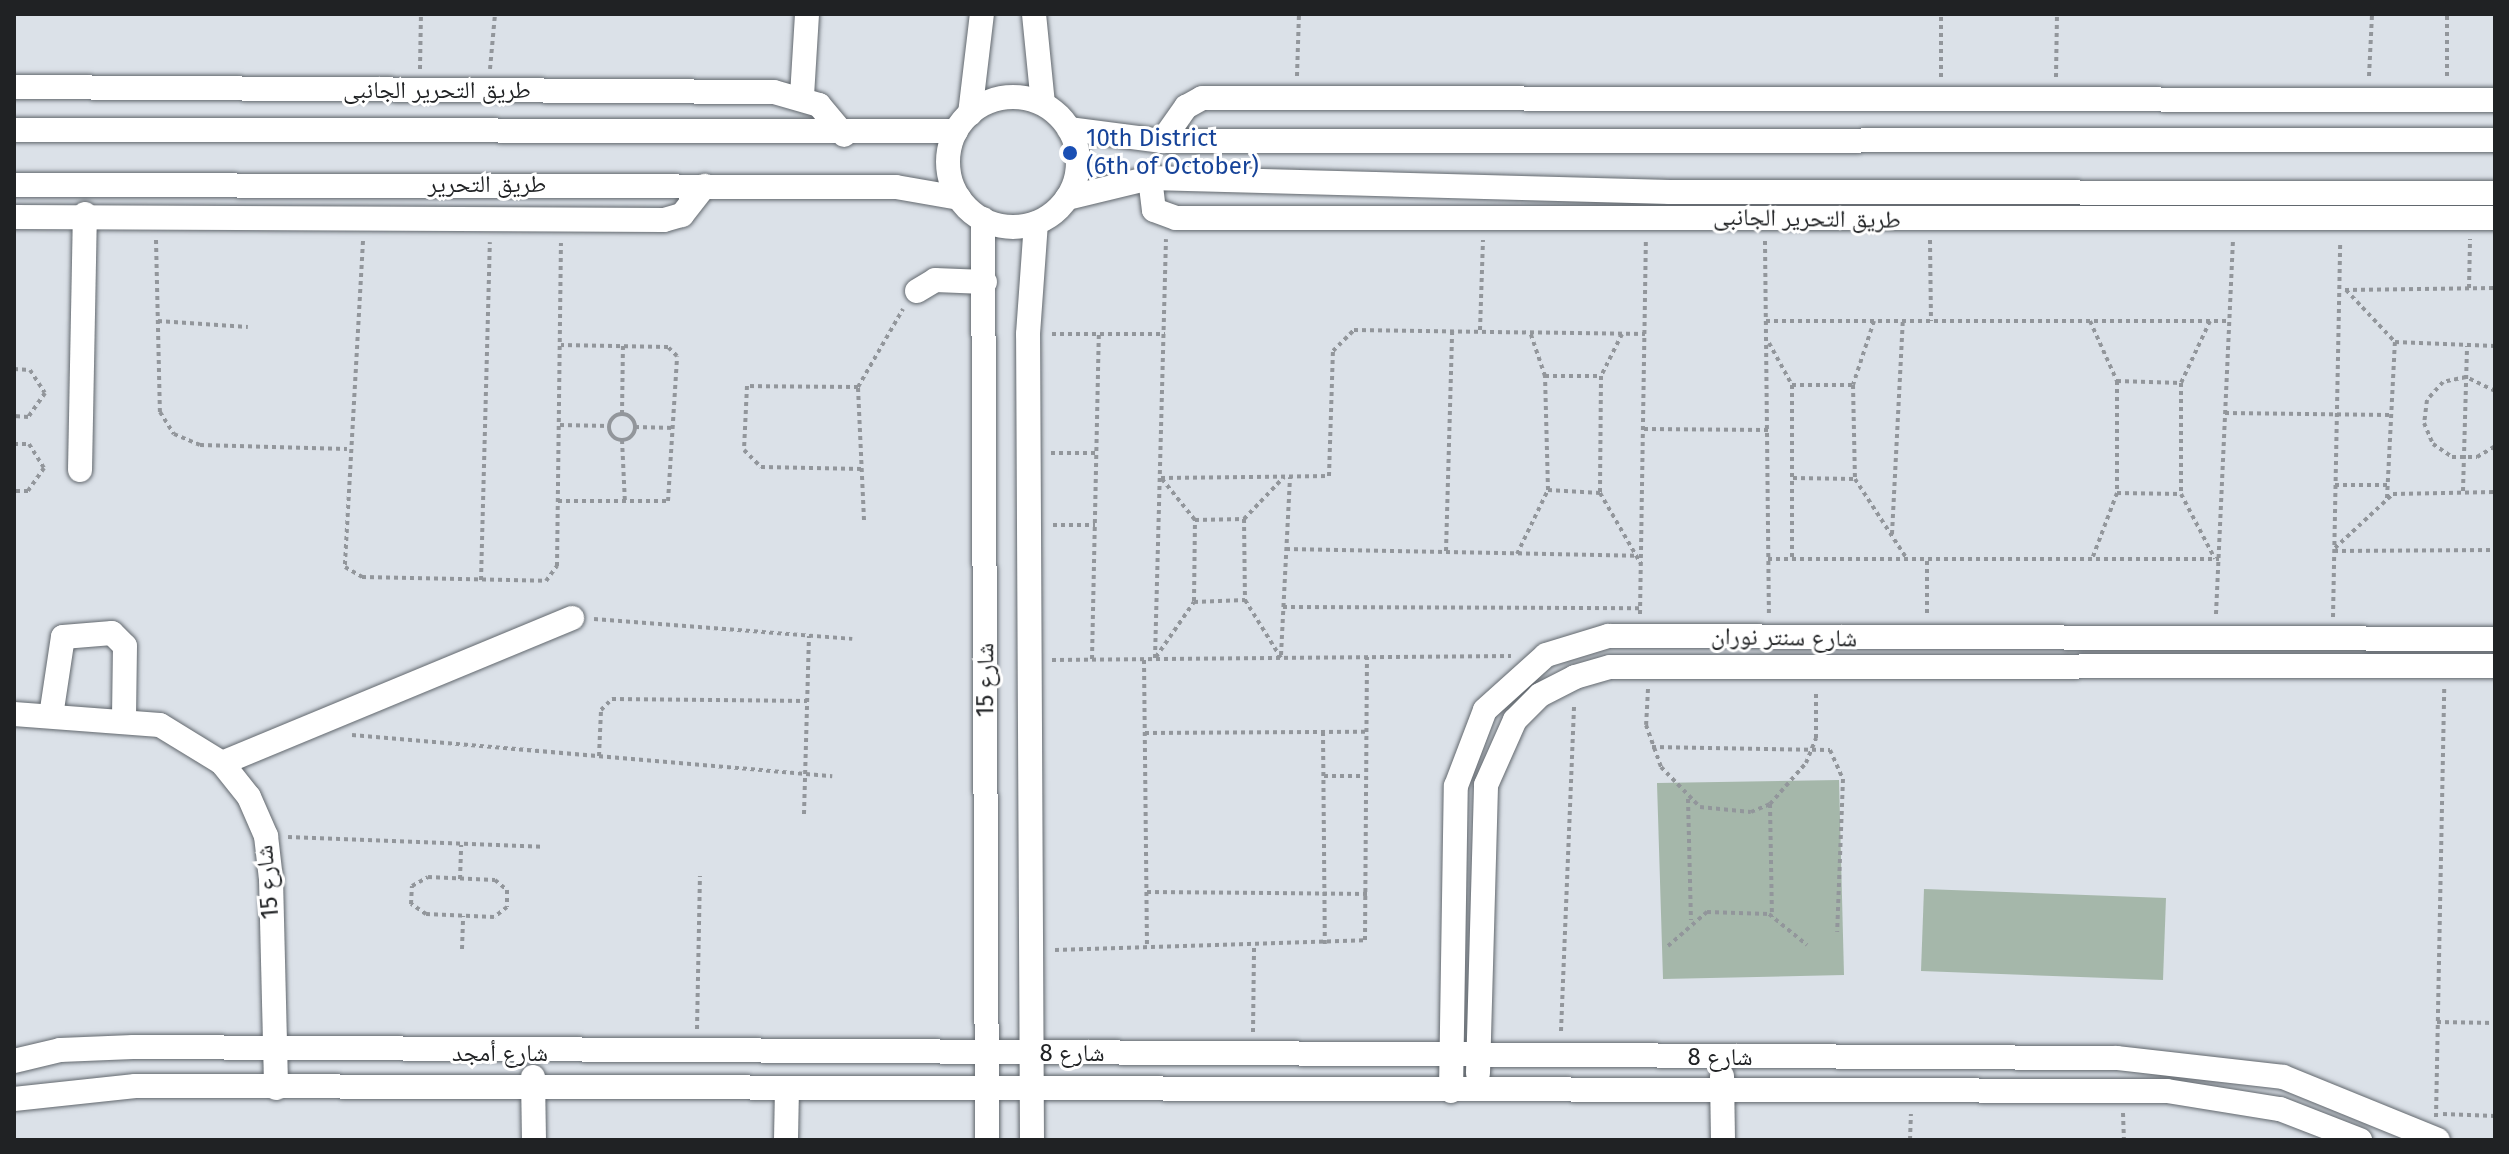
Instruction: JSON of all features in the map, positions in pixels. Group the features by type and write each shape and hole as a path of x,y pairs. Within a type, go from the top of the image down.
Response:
{"street":[{"path":"807,14 802,96 844,135"},
{"path":"982,14 963,122 948,165 959,198 983,219 1009,227 1036,223 1067,198 1150,178 1700,192 2495,193"},
{"path":"1034,14 1043,104"},
{"name":"طريق التحرير الجانبى","path":"14,87 802,96"},
{"path":"453,91 454,132"},
{"path":"14,130 844,135 963,122 1005,98 1043,104 1069,129 1078,157 1067,198"},
{"path":"1162,141 1186,107 1202,98 2495,100"},
{"path":"1878,99 1878,139"},
{"path":"1069,129 1162,141 2495,140"},
{"path":"1150,178 1148,198 1166,217"},
{"name":"طريق التحرير","path":"14,185 896,187 959,198"},
{"path":"14,217 85,214 491,215 664,220 689,209 705,186"},
{"path":"1700,192 1700,218"},
{"path":"80,470 85,214"},
{"name":"طريق التحرير الجانبى","path":"1166,217 1646,216 1930,222 2483,218"},
{"name":"شارع 15","path":"983,219 987,1140"},
{"name":"شارع 15","path":"1032,1140 1028,334 1036,223"},
{"path":"917,291 935,280 985,282"},
{"path":"222,763 572,618"},
{"path":"51,716 63,637 112,633 125,646 124,719"},
{"name":"شارع سنتر نوران","path":"1451,1091 1456,786 1485,710 1546,655 1608,636 1641,635 2215,641 2495,639"},
{"name":"شارع سنتر نوران","path":"1478,1091 1486,785 1515,720 1540,695 1575,677 1610,667 2495,666"},
{"name":"شارع 15","path":"14,714 124,719 160,725 222,763 249,797 266,836 276,1088"},
{"name":"شارع أمجد","path":"14,1061 75,1049 534,1055 697,1052 987,1054"},
{"name":"شارع 8","path":"987,1054 2173,1059 2283,1077 2437,1140"},
{"path":"534,1055 534,1140"},
{"path":"1722,1058 1723,1140"},
{"name":"شارع أمجد","path":"14,1099 63,1088 533,1092 987,1090"},
{"path":"786,1140 787,1089"},
{"name":"شارع 8","path":"987,1090 2167,1091 2280,1109 2360,1140"}],"path":[{"path":"419,91 421,14"},
{"path":"488,91 495,14"},
{"path":"1297,98 1299,14"},
{"path":"1940,99 1941,14"},
{"path":"2056,99 2057,14"},
{"path":"2368,100 2372,14"},
{"path":"2447,14 2447,100"},
{"path":"155,214 160,412 174,434 200,445 347,449"},
{"path":"365,215 347,449 345,567 362,577 481,580 554,577 560,425 561,219"},
{"path":"481,580 491,215"},
{"path":"1641,635 1646,216"},
{"path":"1155,659 1166,217"},
{"path":"1480,330 1484,218"},
{"path":"2469,288 2483,218"},
{"path":"1765,219 1769,638"},
{"path":"2215,641 2234,219"},
{"path":"2332,640 2342,290 2340,219"},
{"path":"1930,222 1931,321"},
{"path":"2342,290 2495,288"},
{"path":"2342,290 2395,342 2495,346"},
{"path":"864,520 858,387 917,291"},
{"path":"1892,535 1903,320"},
{"path":"158,321 248,327"},
{"path":"1766,321 2230,321"},
{"path":"1874,321 1853,385 1855,479 1907,559"},
{"path":"2090,321 2117,381 2117,493 2092,559"},
{"path":"2210,321 2181,383 2181,494 2217,559"},
{"path":"1161,478 1287,477 1335,470 1333,351 1341,337 1375,328 1645,334"},
{"path":"1446,552 1452,330"},
{"path":"1517,554 1548,490 1545,376 1530,332"},
{"path":"1091,660 1099,333"},
{"path":"1028,334 1165,334"},
{"path":"1622,334 1601,376 1600,493 1641,564"},
{"path":"1767,340 1792,385 1792,559"},
{"path":"2387,498 2395,342"},
{"path":"558,501 662,505 673,494 675,428 673,349 561,345"},
{"path":"623,346 622,414 635,427 675,428"},
{"path":"2463,491 2467,346"},
{"path":"14,369 30,370 45,393 28,417 14,416"},
{"path":"1545,376 1601,376"},
{"path":"2495,391 2466,377 2434,390 2424,423 2433,444 2464,459 2495,446"},
{"path":"2117,381 2181,383"},
{"path":"1792,385 1853,385"},
{"path":"858,387 747,386 744,450 761,467 862,469"},
{"path":"2225,413 2389,415"},
{"path":"560,425 609,426 622,414"},
{"path":"609,426 622,440 625,504"},
{"path":"622,440 635,427"},
{"path":"1644,429 1768,430"},
{"path":"14,444 29,444 44,468 28,491 14,491"},
{"path":"1029,453 1097,453"},
{"path":"1195,520 1244,519 1287,477"},
{"path":"1281,658 1287,477"},
{"path":"1155,659 1194,602 1195,520 1161,478"},
{"path":"1792,478 1855,479"},
{"path":"2335,485 2387,485"},
{"path":"1548,490 1600,493"},
{"path":"2334,550 2387,498 2463,491 2495,492"},
{"path":"2117,493 2181,494"},
{"path":"1244,519 1245,600 1281,658"},
{"path":"1029,525 1095,525"},
{"path":"1286,549 1635,556"},
{"path":"2334,550 2495,550"},
{"path":"1768,559 2217,559"},
{"path":"1927,559 1927,639"},
{"path":"1194,602 1245,600"},
{"path":"1283,607 1640,608"},
{"path":"572,618 852,639"},
{"path":"804,814 809,636"},
{"path":"1030,660 1546,655"},
{"path":"1031,951 1325,945 1365,940 1368,894 1363,776 1367,657"},
{"path":"1144,660 1147,948"},
{"path":"1649,667 1652,747 1688,799 1714,811 1751,812 1770,804 1814,746 1815,666"},
{"path":"2437,1140 2445,666"},
{"path":"1560,1057 1575,677"},
{"path":"599,756 601,710 612,699 807,701"},
{"path":"1323,732 1325,945"},
{"path":"1145,733 1365,732"},
{"path":"344,734 832,776"},
{"path":"1652,747 1814,746 1841,763 1837,932"},
{"path":"1324,776 1363,776"},
{"path":"1688,799 1691,920"},
{"path":"1770,804 1772,917"},
{"path":"266,836 543,847"},
{"path":"460,879 461,844"},
{"path":"697,1052 700,876"},
{"path":"428,877 460,879 495,880 507,890 507,907 494,917 426,914 411,904 412,886 428,877"},
{"path":"1147,892 1324,897 1368,894"},
{"path":"1668,946 1691,920 1707,912 1772,917 1807,945"},
{"path":"462,949 463,916"},
{"path":"1253,1054 1254,947"},
{"path":"2437,1022 2495,1023"},
{"path":"2436,1114 2495,1116"}],"green space":[{"path":"1839,780 1844,975 1663,979 1657,783"},
{"path":"1924,889 2166,898 2163,980 1921,971"}],"place":[{"name":"10th District (6th of October)","path":"1070,153"}]}
